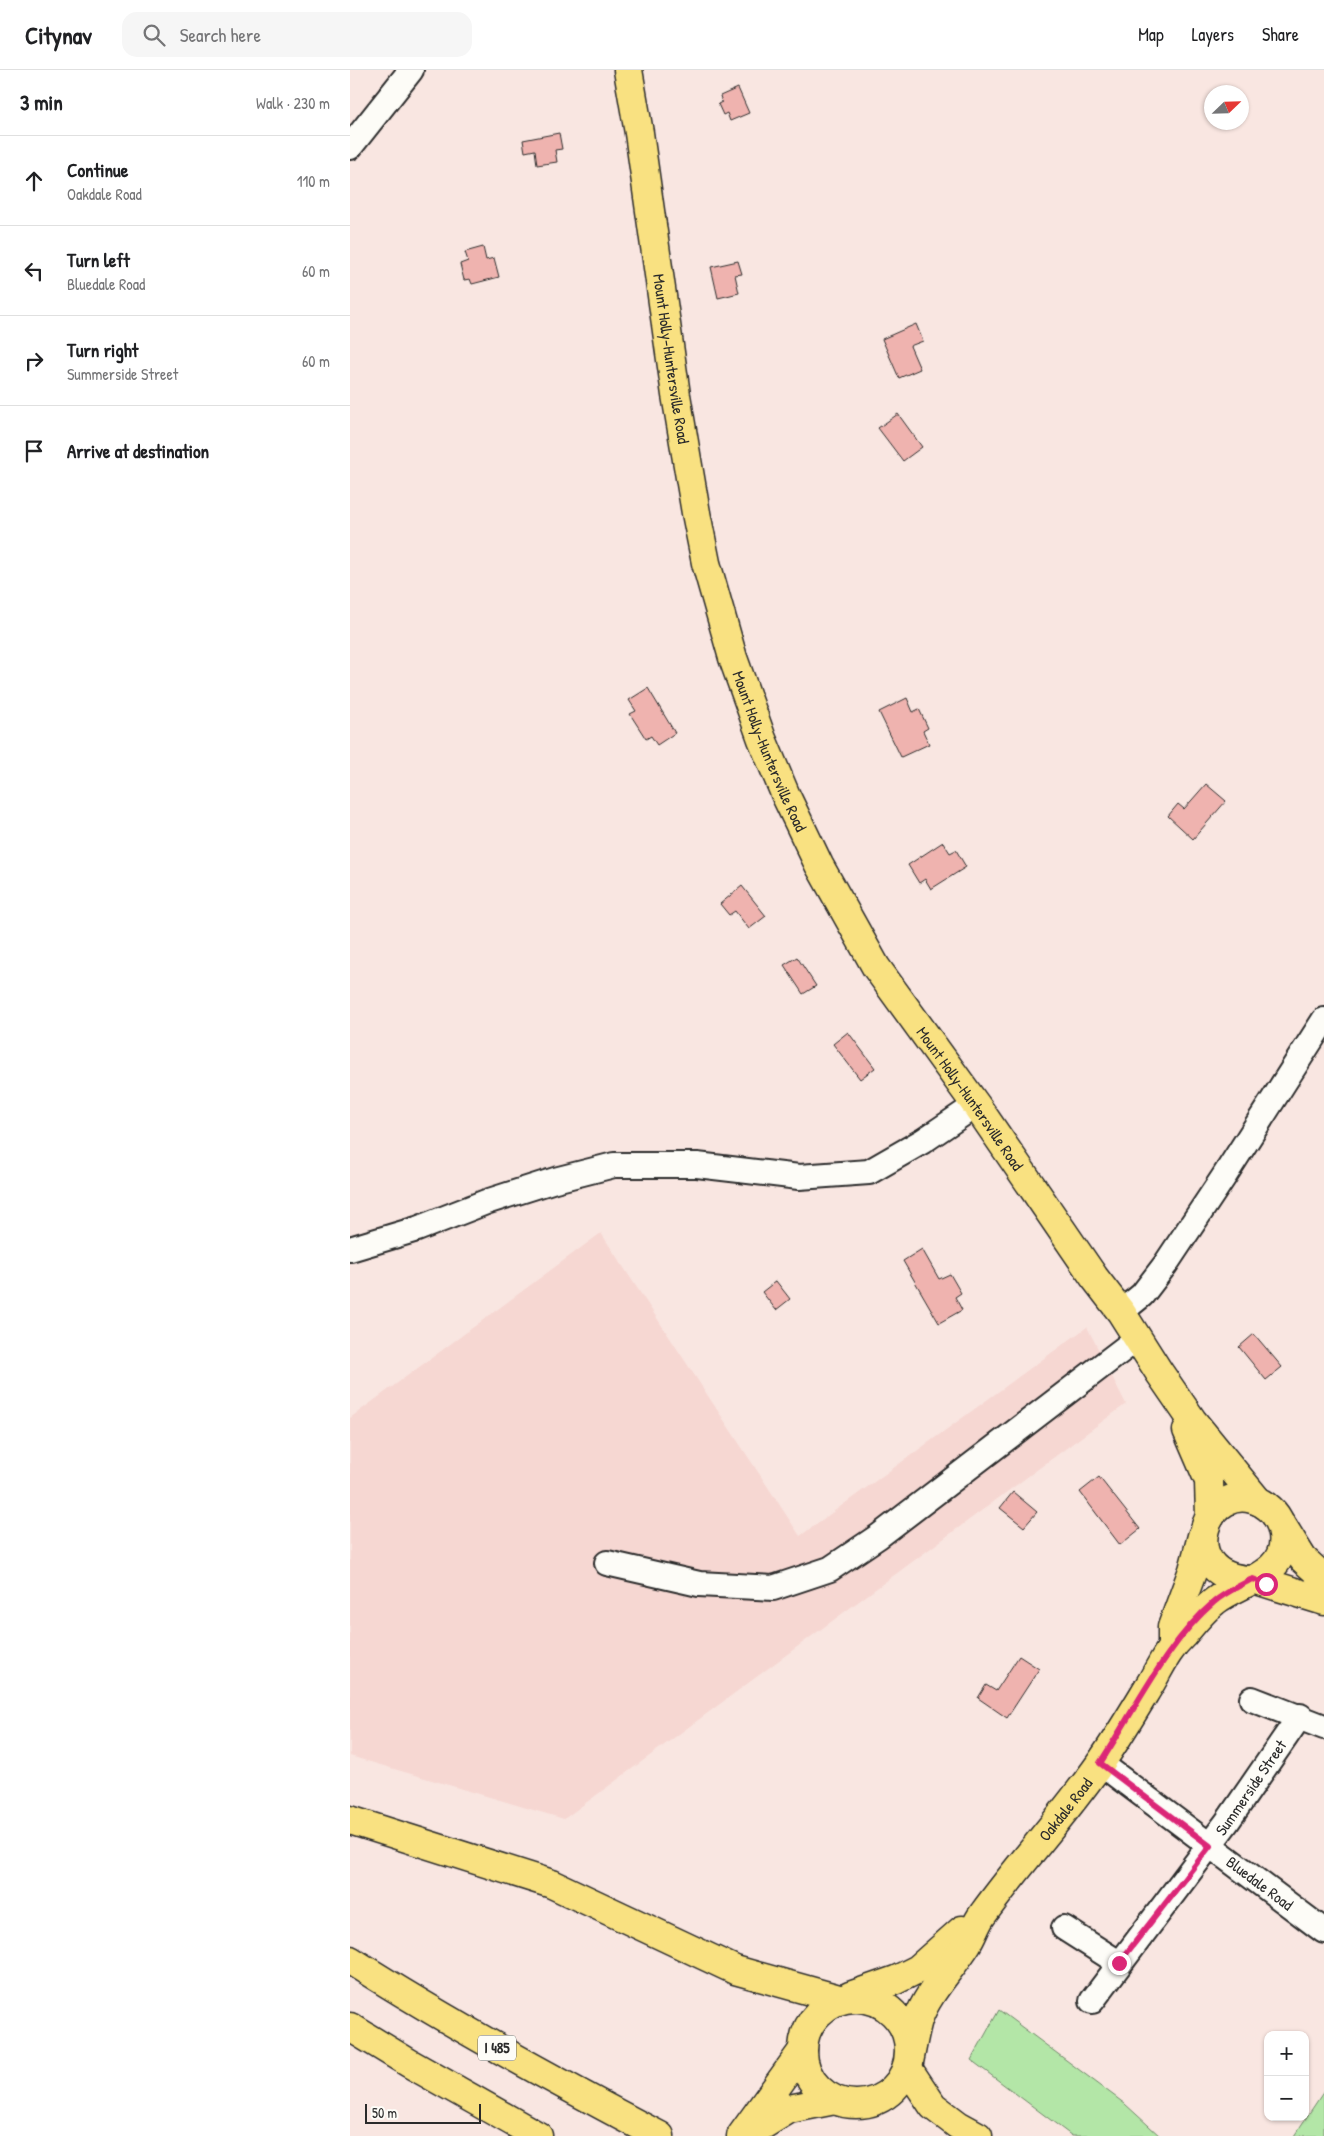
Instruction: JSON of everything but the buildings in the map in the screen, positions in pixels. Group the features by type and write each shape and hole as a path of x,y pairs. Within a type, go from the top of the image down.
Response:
{"main road":[{"name":"Mount Holly-Huntersville Road","path":"628,70 639,133 676,395 706,563 733,658 762,740 786,796 819,865 854,931 897,997 976,1105 1094,1277 1121,1312 1192,1420 1258,1501"},
{"name":"Mount Holly-Huntersville Road","path":"1138,1338 1161,1385 1192,1438 1209,1481 1206,1526"},
{"path":"1324,1578 1303,1559 1268,1506 1246,1498 1234,1499 1223,1503 1213,1511 1206,1526 1203,1548 1215,1569 1225,1576 1237,1580 1251,1580 1324,1602"},
{"path":"1251,1580 1271,1569 1279,1559 1283,1548 1284,1536 1281,1524"},
{"name":"Oakdale Road","path":"1172,1645 1172,1627 1193,1570 1206,1526"},
{"name":"Oakdale Road","path":"908,2065 919,2018 944,1974 966,1945 982,1916 1100,1763 1172,1645 1216,1600 1251,1580"},
{"path":"350,1820 552,1884 735,1970 844,1998 878,2001 893,2011 904,2026 910,2044 908,2065 904,2077 894,2089 881,2098 866,2104 851,2104 836,2100 822,2092 811,2080 805,2065 803,2050 806,2033 813,2019 824,2007 844,1998"},
{"name":"Oakdale Road","path":"844,1998 896,1980 918,1969 960,1932 982,1916"},
{"name":"I 485","path":"350,1960 402,1993 511,2056 654,2133"},
{"path":"350,2027 409,2063 538,2136"},
{"path":"741,2136 803,2050"},
{"path":"908,2065 933,2106 958,2125 978,2136"},
{"path":"745,2136 788,2109 836,2100"}],"street":[{"path":"350,146 411,70"},
{"path":"1121,1312 1142,1295 1165,1265 1324,1020"},
{"path":"350,1249 417,1229 486,1202 555,1180 614,1165 697,1165 798,1177 869,1172 923,1141 976,1105"},
{"path":"607,1563 699,1584 773,1588 830,1569 878,1536 1138,1338"},
{"path":"1252,1699 1300,1716 1324,1727"},
{"name":"Summerside Street","path":"1092,2001 1119,1963 1210,1846 1300,1716"},
{"name":"Bluedale Road","path":"1100,1763 1324,1931"},
{"path":"1064,1928 1119,1963"}],"shaded area":[{"path":"601,1233 800,1536 1087,1327 1126,1404 564,1819 350,1756 350,1418"}],"green space":[{"path":"999,2010 1125,2104 1160,2136 1072,2136 971,2060"},
{"path":"1324,2091 1324,2136 1294,2136 1304,2121 1309,2121 1309,2114"}],"route":[{"path":"1119,1963 1210,1846 1100,1763 1172,1645 1216,1600 1253,1579 1266,1584"}]}
